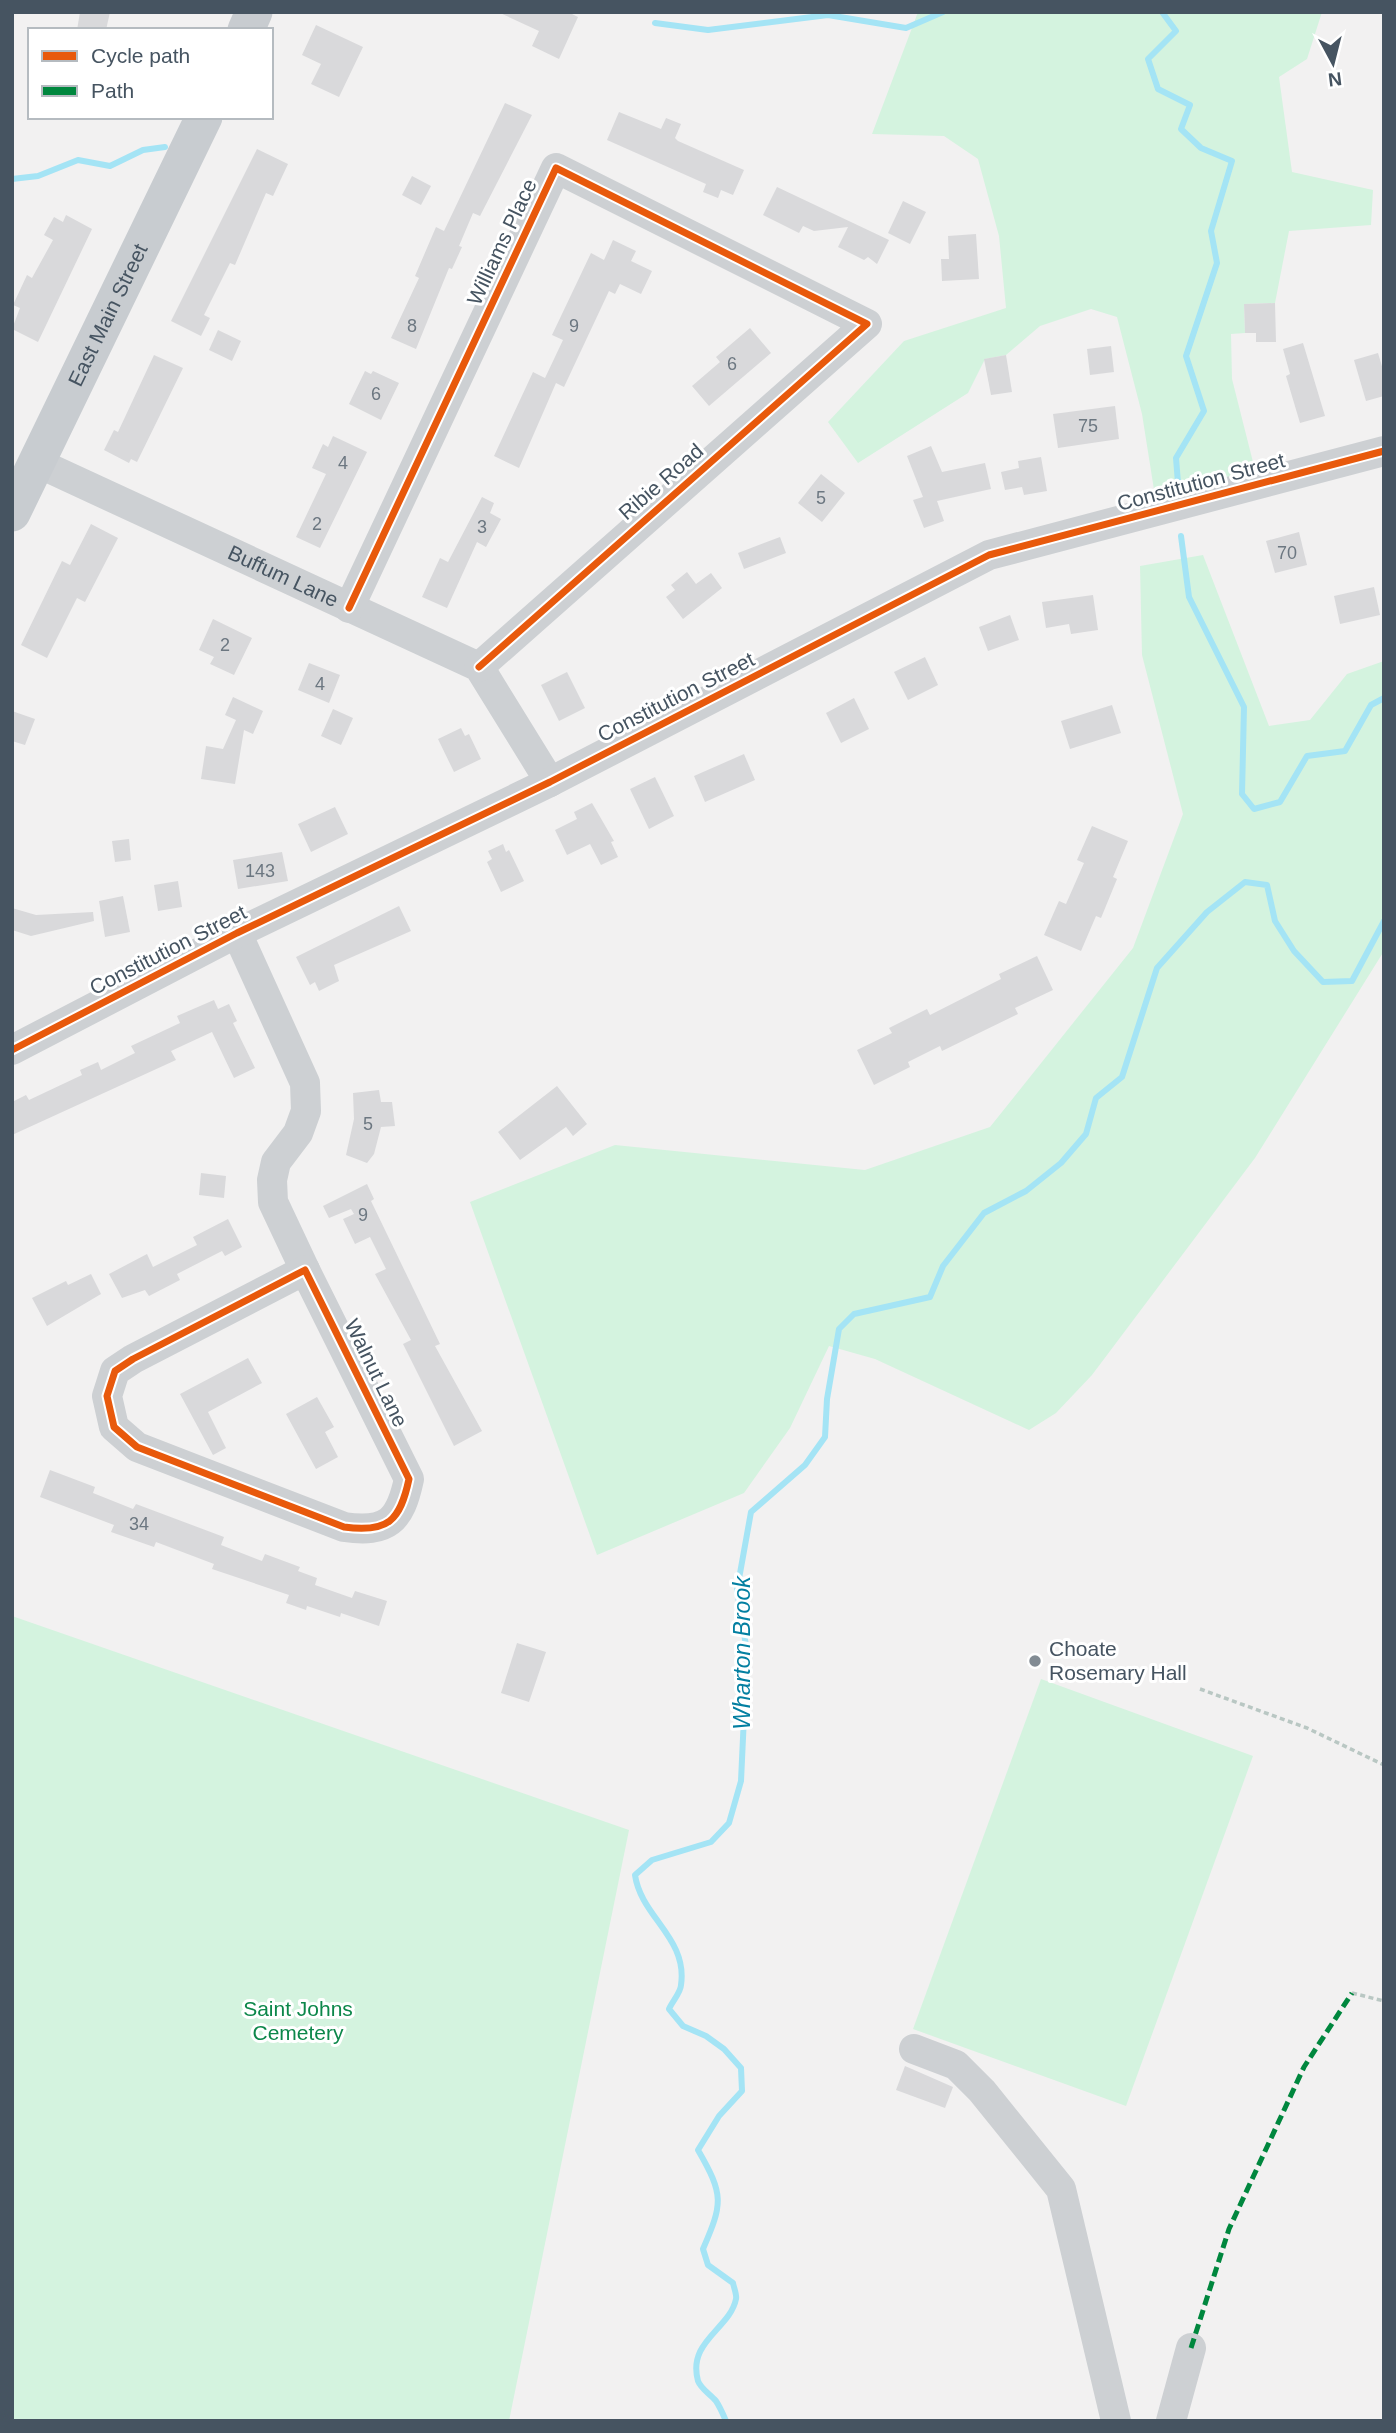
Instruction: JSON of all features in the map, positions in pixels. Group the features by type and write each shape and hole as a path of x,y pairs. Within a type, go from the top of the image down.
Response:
{"main road":[{"path":"247,28 254,12"},
{"name":"East Main Street","path":"12,513 203,119"}],"street":[{"name":"Williams Place","path":"349,608 556,168 867,324"},
{"name":"Ribie Road","path":"479,667 867,324"},
{"name":"Constitution Street","path":"12,1050 237,933 550,782 989,555 1384,452"},
{"name":"Buffum Lane","path":"38,463 479,667"},
{"path":"479,667 550,782"},
{"name":"Walnut Lane","path":"237,933 305,1083 306,1111 298,1133 276,1162 272,1180 273,1202 409,1479 403,1506 388,1524 370,1531 344,1528 138,1447 114,1427 107,1396 115,1371 133,1359 305,1270"},
{"path":"914,2049 956,2065 982,2091 1061,2189 1116,2421"},
{"path":"1171,2421 1191,2347"}],"path":[{"path":"1200,1689 1307,1728 1384,1765"},
{"path":"1352,1993 1384,2001"}],"green space":[{"path":"918,12 1322,12 1307,59 1279,77 1292,172 1373,190 1371,225 1289,231 1275,303 1244,304 1245,333 1231,334 1232,379 1255,470 1155,496 1142,414 1117,317 1091,309 1040,326 1006,355 985,359 968,393 858,463 828,422 904,341 1006,308 999,236 978,159 944,136 872,134"},
{"path":"1203,555 1269,726 1310,720 1347,674 1384,661 1384,951 1255,1158 1092,1375 1056,1413 1029,1430 875,1359 829,1346 790,1428 744,1493 597,1555 470,1202 615,1145 865,1170 990,1127 1133,948 1183,814 1142,655 1140,566"},
{"name":"Saint Johns Cemetery","path":"12,1616 629,1830 509,2421 12,2421"},
{"path":"1041,1679 1253,1756 1126,2106 913,2029"}],"building":[{"path":"80,12 110,12 106,28 77,28"},
{"path":"498,12 568,12 578,17 559,59 532,46 539,31"},
{"path":"316,25 363,47 339,97 311,84 321,64 302,55"},
{"path":"505,103 532,115 480,216 473,213 459,246 462,247 452,269 449,268 416,349 391,338 419,278 415,276 436,227 444,231"},
{"path":"619,112 661,129 666,118 681,124 675,138 678,141 744,170 733,195 721,190 718,198 703,192 706,184 607,140"},
{"path":"257,149 288,164 273,196 266,193 235,265 230,263 204,315 210,318 201,336 171,321"},
{"path":"412,176 431,186 421,205 402,195"},
{"path":"777,187 889,240 877,264 868,257 864,260 838,247 848,227 814,231 803,226 799,233 763,215"},
{"path":"903,201 926,212 910,244 888,233"},
{"path":"66,215 92,229 38,342 12,329 20,308 13,305 27,275 32,278 53,240 44,235 54,217 63,222"},
{"path":"976,234 979,279 942,281 941,259 949,259 948,236"},
{"path":"613,240 636,251 631,261 652,271 641,294 620,284 615,294 609,291 564,387 556,383 519,468 494,456 533,372 545,378 563,340 552,335 591,253 604,260"},
{"path":"1275,303 1276,342 1256,342 1256,333 1245,333 1244,304"},
{"path":"750,328 771,353 709,406 692,386 720,362 716,357"},
{"path":"218,330 241,341 232,361 209,350"},
{"path":"1303,343 1325,416 1300,423 1286,376 1290,374 1283,349"},
{"path":"1111,346 1114,372 1090,375 1087,349"},
{"path":"1378,353 1384,373 1384,396 1366,401 1354,360"},
{"path":"154,355 183,368 137,462 131,459 129,463 104,450 114,430 118,432"},
{"path":"1006,355 1012,392 991,395 984,359"},
{"path":"365,371 371,374 373,371 399,383 381,420 349,404"},
{"path":"1115,406 1119,439 1058,448 1053,414"},
{"path":"333,436 367,452 320,548 296,537 326,474 312,468 323,444 328,447"},
{"path":"931,446 942,472 985,463 991,489 937,501 944,521 924,528 913,500 923,497 907,456"},
{"path":"1041,457 1047,491 1024,495 1022,487 1005,490 1001,472 1019,468 1018,461"},
{"path":"821,474 845,493 822,522 798,503"},
{"path":"482,497 494,503 490,513 501,519 486,547 477,542 447,608 422,597 440,558 448,562"},
{"path":"91,524 118,538 85,602 77,598 47,658 21,645 62,561 70,565"},
{"path":"1299,532 1307,565 1275,573 1266,541"},
{"path":"780,537 786,553 744,569 738,553"},
{"path":"687,572 696,584 711,573 722,588 683,619 666,597 675,590 671,585"},
{"path":"1374,587 1380,615 1340,624 1334,596"},
{"path":"1093,595 1098,630 1071,634 1069,624 1046,628 1042,602"},
{"path":"1010,615 1019,640 988,651 979,627"},
{"path":"213,619 252,638 234,675 210,664 214,657 199,650"},
{"path":"925,657 938,685 908,700 894,672"},
{"path":"309,663 340,675 329,703 298,690"},
{"path":"567,672 585,708 559,721 541,685"},
{"path":"233,697 263,711 253,734 244,730 235,784 201,779 206,746 223,749 236,720 225,715"},
{"path":"854,698 869,729 841,743 826,713"},
{"path":"1112,705 1121,733 1070,749 1061,721"},
{"path":"333,709 353,718 341,745 321,736"},
{"path":"12,711 35,719 25,745 12,741"},
{"path":"461,728 465,736 469,734 481,759 454,772 438,739"},
{"path":"744,754 755,780 705,802 694,776"},
{"path":"655,777 674,816 649,829 630,789"},
{"path":"592,803 614,841 611,842 618,857 601,865 590,844 567,855 555,830 577,819 574,812"},
{"path":"335,807 348,834 311,852 298,824"},
{"path":"1092,826 1128,841 1113,877 1117,879 1101,918 1096,916 1081,951 1044,935 1059,901 1066,904 1084,863 1077,860"},
{"path":"129,839 131,860 115,862 112,841"},
{"path":"503,844 506,852 509,850 524,881 501,892 487,862 492,859 488,851"},
{"path":"282,852 288,881 238,889 233,860"},
{"path":"178,881 182,907 158,911 154,885"},
{"path":"123,896 130,932 105,937 99,901"},
{"path":"399,906 411,931 334,965 339,981 319,991 315,982 310,985 296,957"},
{"path":"12,908 36,915 93,912 94,921 31,936 12,930"},
{"path":"1037,956 1053,990 1015,1008 1018,1014 942,1051 940,1046 908,1062 910,1067 874,1085 857,1050 892,1033 889,1028 927,1009 930,1015 1001,979 999,974"},
{"path":"214,1000 218,1009 229,1004 237,1021 233,1023 255,1068 234,1078 212,1032 171,1051 176,1060 12,1135 12,1102 26,1095 29,1100 82,1075 80,1070 98,1062 101,1070 135,1053 131,1046 180,1023 177,1016"},
{"path":"557,1086 587,1124 573,1136 566,1127 520,1160 498,1132"},
{"path":"379,1090 381,1102 392,1102 395,1126 381,1127 374,1154 367,1163 346,1155 354,1119 353,1093"},
{"path":"201,1173 226,1176 224,1198 199,1195"},
{"path":"367,1184 374,1199 371,1201 440,1344 435,1346 482,1431 454,1446 403,1344 411,1340 375,1274 386,1269 370,1237 355,1244 343,1219 354,1214 351,1209 329,1218 323,1206"},
{"path":"228,1219 242,1247 225,1256 222,1251 177,1274 180,1280 149,1296 145,1290 122,1298 109,1274 147,1254 153,1267 197,1245 193,1237"},
{"path":"91,1274 101,1294 47,1326 32,1298 66,1281 68,1285"},
{"path":"248,1358 262,1383 208,1412 226,1448 213,1455 180,1394"},
{"path":"317,1397 334,1427 325,1432 338,1457 316,1469 286,1414"},
{"path":"50,1470 95,1487 93,1493 133,1509 136,1504 224,1537 221,1545 262,1561 265,1554 300,1567 298,1571 317,1578 315,1585 352,1598 355,1591 387,1601 379,1626 341,1613 340,1617 307,1606 306,1610 286,1603 289,1595 212,1569 214,1564 156,1542 154,1547 111,1532 114,1525 40,1497"},
{"path":"517,1643 546,1652 529,1702 501,1693"},
{"path":"905,2066 953,2087 945,2108 896,2090"}],"waterway":[{"path":"655,23 708,30 828,15 906,28 943,12"},
{"path":"1162,12 1176,31 1148,59 1158,89 1190,105 1181,129 1201,148 1232,161 1211,231 1217,263 1186,356 1204,411 1176,458 1178,483"},
{"path":"12,179 38,176 78,160 110,166 143,150 165,147"},
{"path":"1181,536 1189,597 1244,707 1242,794 1254,809 1280,802 1307,756 1345,751 1371,705 1384,698"},
{"name":"Wharton Brook","path":"726,2421 716,2401 699,2384 696,2367 704,2345 726,2319 736,2297 733,2283 708,2265 703,2249 714,2220 718,2199 713,2178 698,2150 719,2116 742,2091 741,2068 724,2049 706,2036 683,2026 669,2009 681,1988 678,1954 646,1903 635,1875 652,1860 711,1842 729,1823 741,1781 747,1652 737,1590 751,1512 805,1465 825,1437 827,1399 839,1329 854,1314 930,1297 943,1266 984,1213 1026,1191 1061,1163 1086,1134 1096,1098 1122,1077 1157,968 1207,912 1245,882 1267,885 1275,921 1294,951 1323,982 1352,981 1384,921"}],"marked path":[{"path":"1191,2348 1229,2229 1304,2067 1352,1993"}],"cycle path":[{"path":"349,608 556,168 867,324 479,667"},
{"path":"12,1050 237,933 550,782 989,555 1384,451"},
{"path":"305,1270 409,1479 396,1514 382,1526 344,1527 137,1447 114,1427 107,1396 115,1371 133,1359 305,1270"}],"place":[{"name":"Choate Rosemary Hall","path":"1035,1661"}]}
